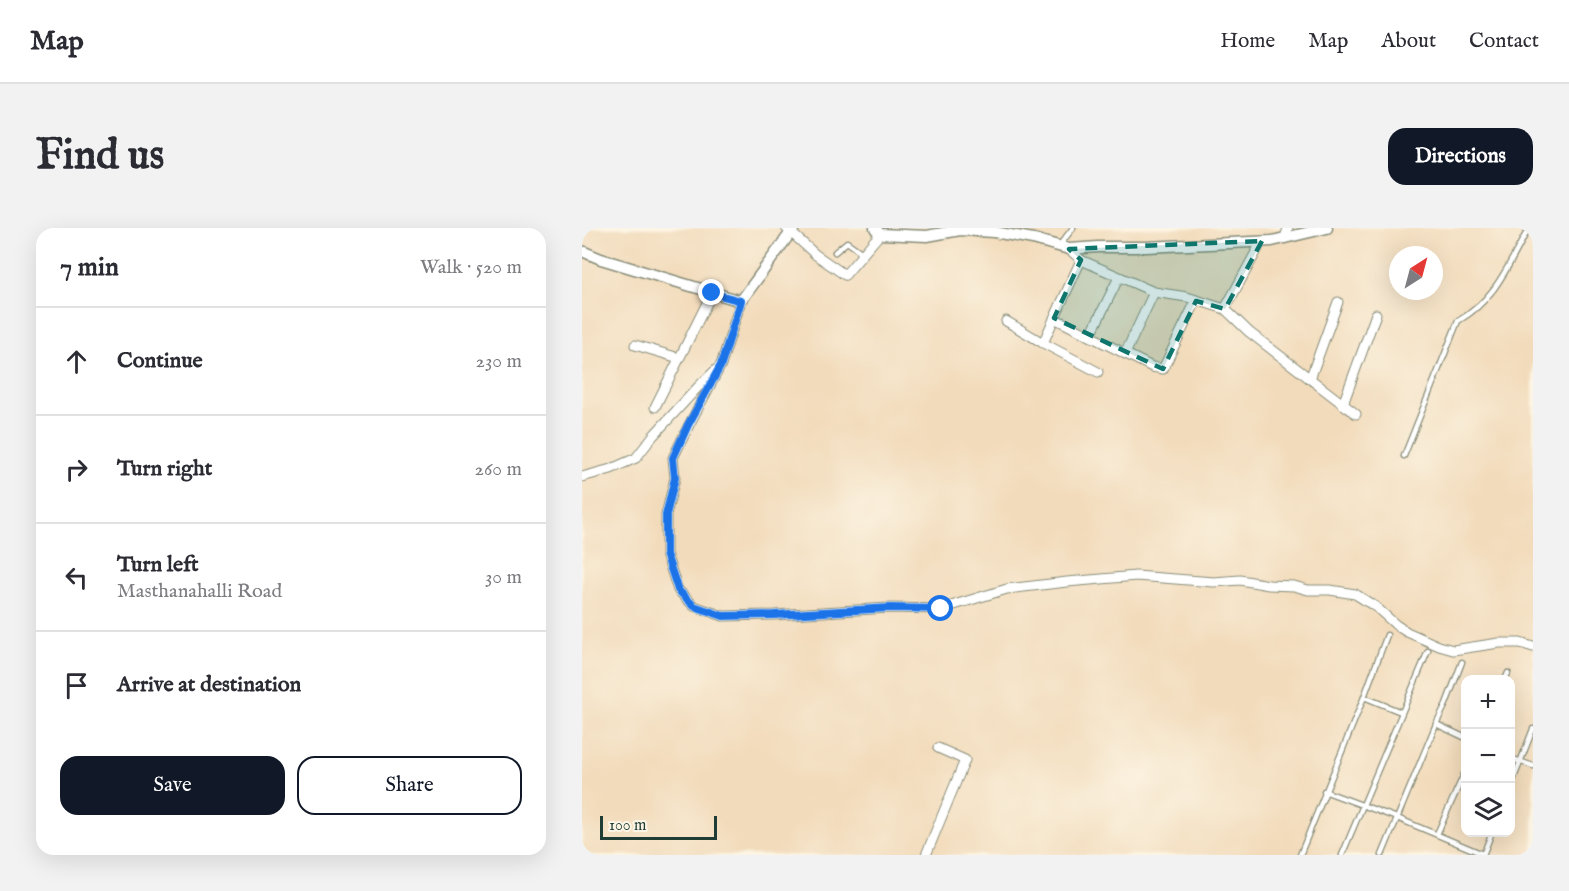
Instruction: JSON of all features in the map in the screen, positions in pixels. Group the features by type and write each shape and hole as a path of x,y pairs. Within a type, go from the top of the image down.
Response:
{"street":[{"path":"1327,228 1286,233 1262,241 1146,247 1064,248 1012,231 960,230 927,236 878,231 864,254 845,275 816,255 790,229 741,301 721,365 688,425 673,458 675,478 666,515 666,554 678,590 694,606 723,616 890,608 941,609 1006,589 1136,576 1214,582 1240,580 1355,594 1376,607 1407,632 1453,650 1499,643 1520,643 1533,647"},
{"path":"1225,309 1262,241"},
{"path":"1064,248 1081,260 1154,292 1170,293 1225,309 1249,332 1356,414"},
{"path":"582,251 601,259 741,301"},
{"path":"1043,343 1081,260"},
{"path":"1090,336 1119,277"},
{"path":"1125,354 1154,292"},
{"path":"655,407 712,293"},
{"path":"1054,318 1152,367 1163,369 1196,301"},
{"path":"1310,379 1338,302"},
{"path":"1343,404 1376,314"},
{"path":"1006,321 1098,372"},
{"path":"635,345 679,358"},
{"path":"582,477 611,469 636,458 653,436 721,365"},
{"path":"926,855 965,760 938,748"}],"lane":[{"path":"1064,248 1073,228"},
{"path":"1404,456 1458,321 1476,310 1493,292 1529,228"},
{"path":"835,252 847,242 864,254"},
{"path":"1300,855 1387,635"},
{"path":"1342,855 1428,651"},
{"path":"1382,855 1462,662"},
{"path":"1364,697 1401,712"},
{"path":"1436,724 1461,736"},
{"path":"1512,783 1533,729"},
{"path":"1515,760 1533,766"},
{"path":"1437,834 1461,781"},
{"path":"1324,791 1437,834 1483,855 1490,837"}],"highlighted area":[{"path":"1262,241 1225,309 1196,301 1163,369 1054,318 1081,260 1069,249"}],"route":[{"path":"712,293 741,301 721,365 688,425 673,458 675,478 666,515 666,554 678,590 694,606 723,616 890,608 941,609"}]}
